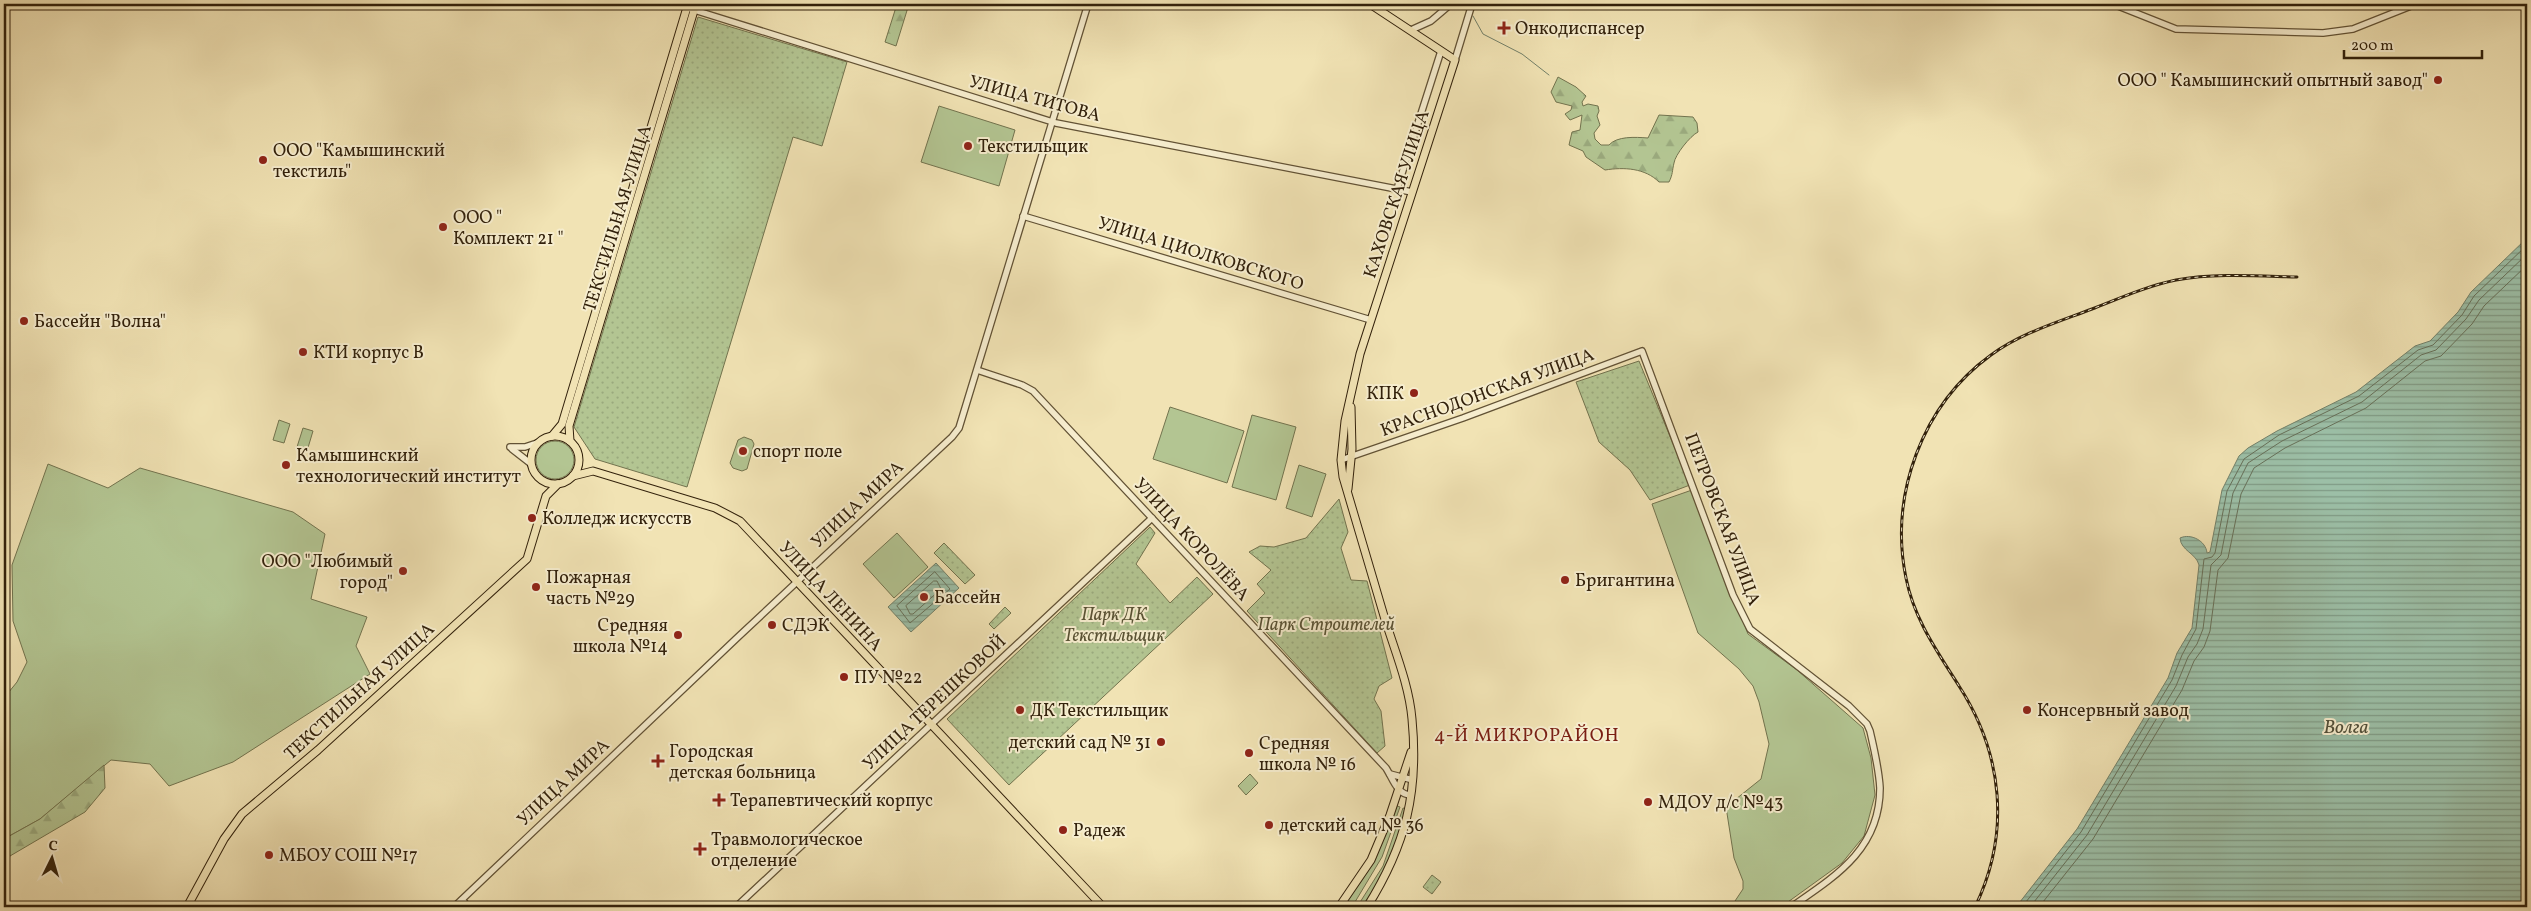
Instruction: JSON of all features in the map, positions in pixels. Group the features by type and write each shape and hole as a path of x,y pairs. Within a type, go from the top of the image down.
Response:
{"main road":[{"path":"1370,4 1455,60"},
{"name":"ТЕКСТИЛЬНАЯ УЛИЦА","path":"552,436 562,424 691,6"},
{"name":"ТЕКСТИЛЬНАЯ УЛИЦА","path":"570,441 569,426 691,6"},
{"name":"КАХОВСКАЯ УЛИЦА","path":"1340,460 1360,354 1455,60"},
{"name":"КАХОВСКАЯ УЛИЦА","path":"1348,494 1351,457 1351,394"},
{"path":"539,479 548,483 558,484 573,476 591,471 570,441 561,436 552,436 536,443 531,453 530,464 546,496"},
{"path":"573,476 578,466 578,454"},
{"path":"1340,460 1348,494 1407,693 1412,720 1413,780 1410,809 1396,853 1367,907"},
{"name":"УЛИЦА ЛЕНИНА","path":"591,471 687,499 733,516 932,724 1103,907"},
{"name":"ТЕКСТИЛЬНАЯ УЛИЦА","path":"187,907 224,839 242,814 318,750 527,559 546,496 558,484"},
{"path":"1339,907 1371,860 1403,777 1412,745"}],"street":[{"name":"УЛИЦА МИРА","path":"454,907 952,437 959,428 1088,4"},
{"path":"1411,30 1431,21 1451,4"},
{"name":"КАХОВСКАЯ УЛИЦА","path":"1455,60 1472,4"},
{"path":"2113,4 2176,29 2323,33 2353,29 2416,4"},
{"name":"УЛИЦА ТИТОВА","path":"691,6 1052,122 1412,192"},
{"path":"1397,189 1441,51"},
{"name":"УЛИЦА ЦИОЛКОВСКОГО","path":"1023,216 1370,320"},
{"name":"КРАСНОДОНСКАЯ УЛИЦА","path":"1340,460 1463,418 1642,352"},
{"name":"ПЕТРОВСКАЯ УЛИЦА","path":"1642,352 1733,595 1750,628 1849,706 1867,724 1870,731 1880,787 1871,833 1862,849 1854,857 1790,907"},
{"name":"УЛИЦА КОРОЛЁВА","path":"977,370 1022,385 1033,391 1390,774 1398,790"},
{"path":"530,464 510,447 525,447 536,443"},
{"name":"УЛИЦА ТЕРЕШКОВОЙ","path":"736,907 1152,518"},
{"path":"1390,774 1413,780"},
{"path":"1398,790 1404,795 1412,795"},
{"path":"462,900 469,907"}],"green space":[{"path":"897,4 909,4 896,46 885,42"},
{"path":"698,17 847,62 822,146 793,137 687,487 595,459 574,427"},
{"path":"1558,77 1576,87 1586,96 1582,102 1583,106 1588,104 1598,106 1597,116 1600,125 1594,133 1595,139 1601,145 1609,145 1617,140 1627,138 1648,138 1659,115 1693,117 1697,123 1698,132 1687,141 1677,155 1669,182 1659,182 1641,171 1605,170 1586,157 1583,151 1569,145 1572,132 1580,130 1582,115 1570,120 1565,114 1571,110 1572,106 1556,102 1551,92"},
{"name":"Текстильщик","path":"939,106 1015,130 999,186 921,162"},
{"path":"1639,361 1690,485 1650,500 1630,470 1599,442 1576,382"},
{"path":"1170,407 1244,431 1227,483 1153,459"},
{"path":"1252,415 1296,427 1276,500 1232,487"},
{"path":"279,420 290,424 284,443 273,440"},
{"path":"303,428 313,431 307,451 297,447"},
{"name":"спорт поле","path":"744,437 752,440 754,444 747,469 742,471 733,468 730,463 738,440"},
{"path":"555,441 562,442 568,447 573,453 573,467 568,473 562,478 555,479 548,478 542,473 537,467 536,460 537,453 542,447 548,442"},
{"path":"48,464 108,488 140,468 293,512 325,534 311,599 367,617 356,646 370,674 233,762 169,786 150,764 111,760 40,819 4,839 4,698 17,682 27,662 13,621 12,565"},
{"path":"1299,465 1326,474 1312,517 1286,508"},
{"path":"1692,490 1748,634 1797,670 1863,728 1871,758 1875,795 1864,836 1842,863 1781,907 1731,907 1743,889 1743,881 1734,858 1726,807 1761,779 1769,744 1759,702 1753,686 1739,669 1698,633 1652,504"},
{"name":"Парк Строителей","path":"1339,499 1348,532 1341,548 1351,580 1367,581 1392,678 1379,686 1374,699 1381,711 1385,746 1377,753 1247,611 1265,593 1257,584 1271,570 1249,552 1260,546 1274,547 1306,538"},
{"name":"Парк ДК Текстильщик","path":"1150,527 1155,533 1136,564 1170,603 1197,577 1213,594 1009,785 947,719"},
{"path":"897,533 928,567 894,598 863,564"},
{"path":"944,543 975,575 965,584 934,553"},
{"path":"1005,607 1011,613 994,629 989,624"},
{"path":"104,765 105,788 85,812 10,856 4,865 4,839 40,819"},
{"path":"1250,774 1258,783 1246,795 1238,786"},
{"path":"1395,805 1400,807 1382,857 1352,907 1342,907 1360,883 1373,859 1385,834"},
{"path":"1403,808 1407,809 1389,860 1363,907 1357,907 1383,866"},
{"path":"1432,875 1441,882 1432,894 1423,887"}],"water":[{"name":"Волга","path":"2527,238 2527,907 2016,907 2077,829 2168,678 2177,653 2192,628 2199,565 2183,546 2180,538 2193,537 2204,545 2207,553 2210,552 2222,490 2239,456 2248,448 2277,431 2356,392 2415,346 2430,341 2458,312 2471,292"},
{"path":"936,563 959,588 911,632 888,607"}],"waterway":[{"path":"1473,16 1483,34 1522,54 1549,75"}],"railway":[{"path":"1975,907 1994,851 1997,794 1993,766 1974,712 1920,621 1906,578 1902,547 1902,515 1907,484 1916,454 1929,426 1946,399 1967,376 1991,355 2015,340 2040,329 2134,293 2176,280 2221,276 2297,277"}],"place":[{"name":"Онкодиспансер","path":"1504,28"},
{"name":"ООО \" Камышинский опытный завод\"","path":"2438,80"},
{"name":"Текстильщик","path":"968,146"},
{"name":"ООО \"Камышинский текстиль\"","path":"263,160"},
{"name":"ООО \" Комплект 21 \"","path":"443,227"},
{"name":"Бассейн \"Волна\"","path":"24,321"},
{"name":"КТИ корпус В","path":"303,352"},
{"name":"КПК","path":"1414,393"},
{"name":"спорт поле","path":"743,451"},
{"name":"Камышинский технологический институт","path":"286,465"},
{"name":"Колледж искусств","path":"532,518"},
{"name":"ООО \"Любимый город\"","path":"403,571"},
{"name":"Бригантина","path":"1565,580"},
{"name":"Пожарная часть №29","path":"536,587"},
{"name":"Бассейн","path":"924,597"},
{"name":"СДЭК","path":"772,625"},
{"name":"Средняя школа №14","path":"678,635"},
{"name":"ПУ №22","path":"844,677"},
{"name":"ДК Текстильщик","path":"1020,710"},
{"name":"Консервный завод","path":"2027,710"},
{"name":"детский сад № 31","path":"1161,742"},
{"name":"Средняя школа № 16","path":"1249,753"},
{"name":"Городская детская больница","path":"658,761"},
{"name":"Терапевтический корпус","path":"719,800"},
{"name":"МДОУ д/с №43","path":"1648,802"},
{"name":"детский сад № 36","path":"1269,825"},
{"name":"Радеж","path":"1063,830"},
{"name":"Травмологическое отделение","path":"700,849"},
{"name":"МБОУ СОШ №17","path":"269,855"}],"district":[{"name":"4-Й МИКРОРАЙОН","path":"1527,734"}]}
